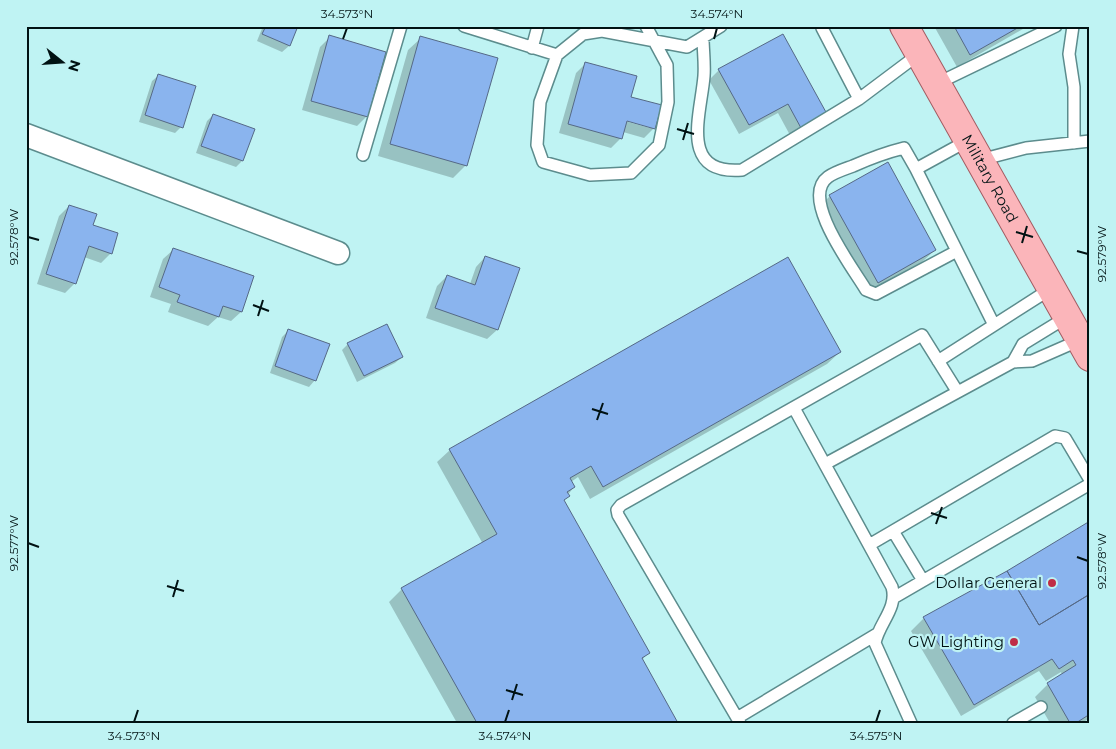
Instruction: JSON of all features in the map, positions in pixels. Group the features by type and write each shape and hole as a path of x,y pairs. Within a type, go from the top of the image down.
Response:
{"main road":[{"name":"Military Road","path":"904,26 1085,348"}],"street":[{"path":"26,135 338,253"}],"lane":[{"path":"363,155 401,26"},
{"path":"464,26 557,55"},
{"path":"532,48 538,26"},
{"path":"646,26 654,41 667,65 668,102 659,145 630,174 590,175 543,162 537,145 540,102 557,55 584,34 602,31 654,41 687,47 718,27"},
{"path":"936,84 1056,26"},
{"path":"1073,26 1069,54 1074,87 1074,143"},
{"path":"822,28 859,99"},
{"path":"703,37 704,75 696,139 704,159 726,171 742,170 859,99 919,54"},
{"path":"916,169 973,150 1026,148 1090,141"},
{"path":"958,251 876,294 866,290 824,218 819,204 819,190 827,178 878,154 904,148 958,251 994,325"},
{"path":"938,361 1052,288"},
{"path":"1013,362 1023,344 1067,317"},
{"path":"877,634 738,721 618,515 617,510 621,505 922,335 957,391"},
{"path":"825,464 1013,362 1032,361 1085,348"},
{"path":"794,408 870,545 895,596"},
{"path":"870,545 1055,436 1065,438 1090,480"},
{"path":"911,723 877,652 875,643 877,634 895,596 1090,484"},
{"path":"893,531 922,579"},
{"path":"1013,723 1041,707"}],"building":[{"path":"266,26 298,26 290,46 262,34"},
{"path":"954,26 1021,26 970,55"},
{"path":"783,34 827,114 801,128 788,104 749,125 718,69"},
{"path":"329,35 386,52 368,117 311,101"},
{"path":"420,36 498,58 467,166 390,144"},
{"path":"585,62 637,76 631,97 662,105 655,129 627,121 622,139 568,124"},
{"path":"158,74 196,86 183,128 145,115"},
{"path":"213,114 255,129 243,161 201,146"},
{"path":"888,162 936,250 878,283 829,195"},
{"path":"69,205 97,214 93,225 118,233 112,254 89,246 76,284 46,274"},
{"path":"173,248 254,276 242,312 223,306 219,317 177,302 180,295 159,287"},
{"path":"485,256 520,268 498,330 435,308 447,275 475,285"},
{"path":"788,257 841,352 603,487 591,466 570,478 575,487 567,492 570,496 564,500 650,653 642,658 678,723 477,723 401,588 497,534 449,449"},
{"path":"387,324 403,357 364,376 347,343"},
{"path":"288,329 330,344 316,381 275,366"},
{"name":"Dollar General","path":"1090,521 1090,594 1039,625 1007,571"},
{"name":"GW Lighting","path":"1007,571 1039,625 1090,594 1090,714 1076,723 1070,723 1047,683 1076,665 1073,660 1059,669 1052,659 974,705 923,617"}],"place":[{"name":"Dollar General","path":"1052,583"},
{"name":"GW Lighting","path":"1014,642"}]}
